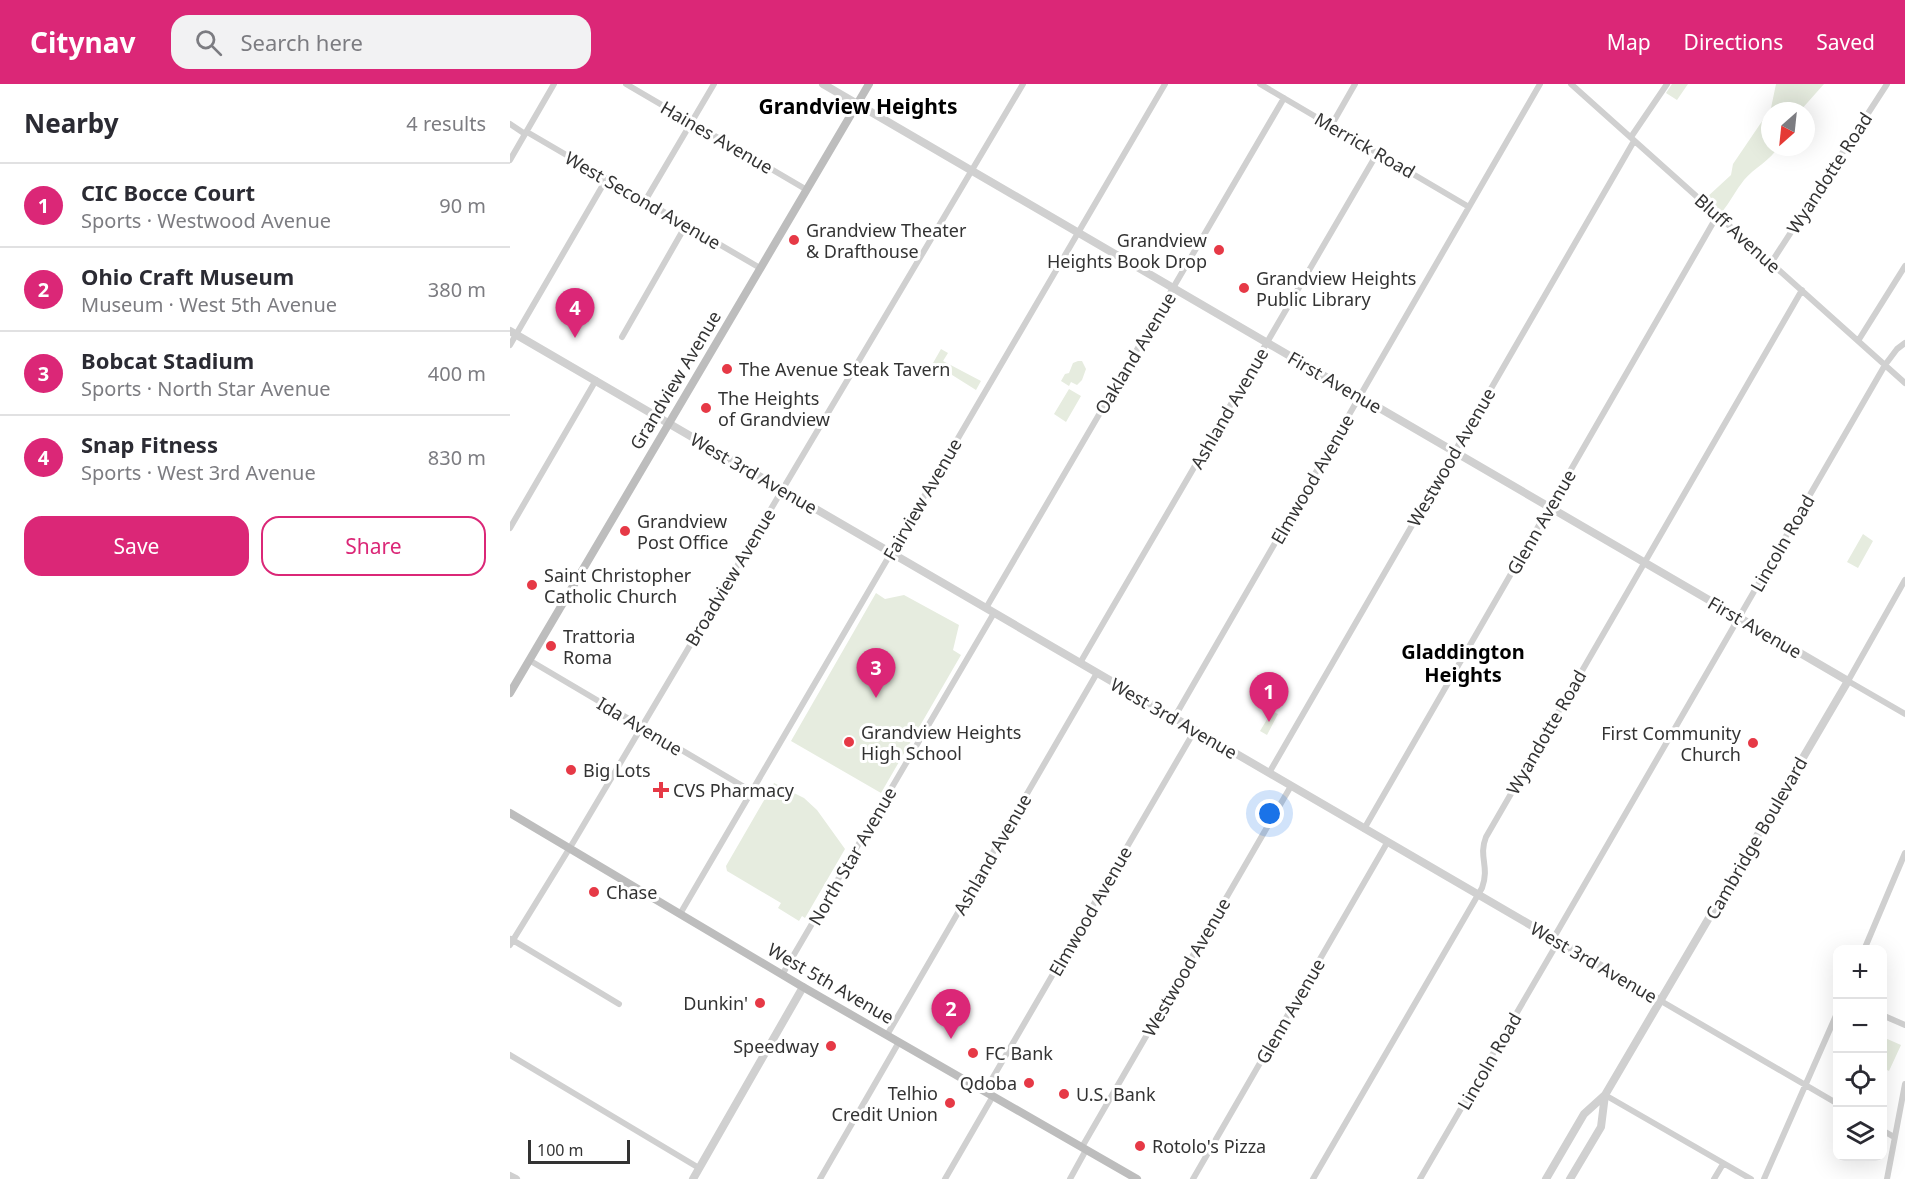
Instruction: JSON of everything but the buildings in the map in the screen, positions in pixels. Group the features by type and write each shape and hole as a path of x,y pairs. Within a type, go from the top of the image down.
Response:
{"main road":[{"name":"Grandview Avenue","path":"510,693 513,680 530,660 869,84"},
{"name":"West 5th Avenue","path":"510,813 782,975 1137,1179"}],"street":[{"path":"510,160 554,84"},
{"name":"Haines Avenue","path":"626,84 807,190"},
{"path":"645,201 714,84"},
{"name":"First Avenue","path":"823,84 1848,681"},
{"name":"Broadview Avenue","path":"511,942 1023,84"},
{"name":"Fairview Avenue","path":"680,914 1165,84"},
{"name":"Merrick Road","path":"1260,84 1469,207"},
{"path":"1331,126 1356,84"},
{"name":"Elmwood Avenue","path":"1174,718 1540,84"},
{"name":"Bluff Avenue","path":"1571,84 1905,383"},
{"name":"Westwood Avenue","path":"1269,773 1455,452 1632,139 1667,84"},
{"name":"Wyandotte Road","path":"1771,263 1887,84"},
{"name":"Oakland Avenue","path":"986,608 1284,98"},
{"name":"West Second Avenue","path":"510,124 760,268"},
{"name":"Ashland Avenue","path":"1080,663 1378,152"},
{"path":"510,345 513,332 607,178"},
{"name":"Glenn Avenue","path":"1364,829 1718,216"},
{"path":"622,337 686,225"},
{"path":"1858,341 1905,266"},
{"name":"Wyandotte Road","path":"1313,1179 1478,895 1486,873 1482,847 1486,837 1802,290"},
{"name":"West 3rd Avenue","path":"513,332 1833,1101"},
{"name":"Lincoln Road","path":"1420,1179 1885,365 1897,349 1905,343"},
{"path":"510,528 596,380"},
{"name":"Cambridge Boulevard","path":"1546,1179 1584,1114 1605,1095 1905,580"},
{"name":"North Star Avenue","path":"782,975 994,613"},
{"name":"Ida Avenue","path":"530,660 751,791"},
{"name":"Ashland Avenue","path":"887,1035 1097,673"},
{"path":"1848,681 1905,714"},
{"name":"Elmwood Avenue","path":"945,1179 989,1094 1195,730"},
{"name":"Westwood Avenue","path":"1070,1179 1084,1148 1291,786"},
{"name":"Glenn Avenue","path":"1193,1179 1387,843"},
{"path":"1866,945 1905,853"},
{"path":"511,942 619,1004"},
{"path":"693,1179 803,987"},
{"path":"1887,1017 1905,1025"},
{"path":"1764,1179 1833,1022"},
{"path":"820,1179 899,1042"},
{"path":"510,1055 699,1168"},
{"path":"1887,1179 1905,1084"},
{"path":"1605,1095 1751,1179"},
{"name":"Cambridge Boulevard","path":"1570,1179 1601,1127 1605,1095"},
{"path":"1887,1133 1894,1137"},
{"path":"1714,1179 1723,1164"},
{"path":"510,1176 516,1179"}],"shaded area":[{"path":"1672,84 1688,84 1677,100 1666,93"},
{"path":"1776,84 1824,84 1808,102 1772,102"},
{"path":"1761,123 1761,156 1771,156 1744,180 1722,212 1706,198 1731,175 1733,164"},
{"path":"941,349 948,353 943,361 981,381 976,390 933,363"},
{"path":"1082,361 1086,369 1082,380 1077,385 1071,382 1069,386 1061,381 1065,374 1069,373 1073,363"},
{"path":"1069,389 1081,396 1066,422 1054,414"},
{"path":"1863,534 1873,541 1858,568 1847,562"},
{"path":"876,593 885,599 904,595 959,625 953,650 961,655 881,793 791,741"},
{"path":"1272,711 1278,714 1267,735 1260,731"},
{"path":"774,783 804,798 817,810 845,849 805,918 802,916 799,921 778,908 781,903 727,871 726,866"},
{"path":"1887,1039 1901,1045 1889,1071 1887,1070"}],"place":[{"name":"Grandview Theater & Drafthouse","path":"794,240"},
{"name":"Grandview Heights Book Drop","path":"1219,250"},
{"name":"Grandview Heights Public Library","path":"1244,288"},
{"name":"Snap Fitness","path":"575,338"},
{"name":"The Avenue Steak Tavern","path":"727,369"},
{"name":"The Heights of Grandview","path":"706,408"},
{"name":"Grandview Post Office","path":"625,531"},
{"name":"Saint Christopher Catholic Church","path":"532,585"},
{"name":"Trattoria Roma","path":"551,646"},
{"name":"Bobcat Stadium","path":"876,698"},
{"name":"CIC Bocce Court","path":"1269,722"},
{"name":"Grandview Heights High School","path":"849,742"},
{"name":"First Community Church","path":"1753,743"},
{"name":"Big Lots","path":"571,770"},
{"name":"CVS Pharmacy","path":"661,790"},
{"name":"Chase","path":"594,892"},
{"name":"Dunkin'","path":"760,1003"},
{"name":"Ohio Craft Museum","path":"951,1039"},
{"name":"Speedway","path":"831,1046"},
{"name":"FC Bank","path":"973,1053"},
{"name":"Qdoba","path":"1029,1083"},
{"name":"U.S. Bank","path":"1064,1094"},
{"name":"Telhio Credit Union","path":"950,1103"},
{"name":"Rotolo's Pizza","path":"1140,1146"}],"district":[{"name":"Grandview Heights","path":"858,106"},
{"name":"Gladdington Heights","path":"1463,662"}]}
